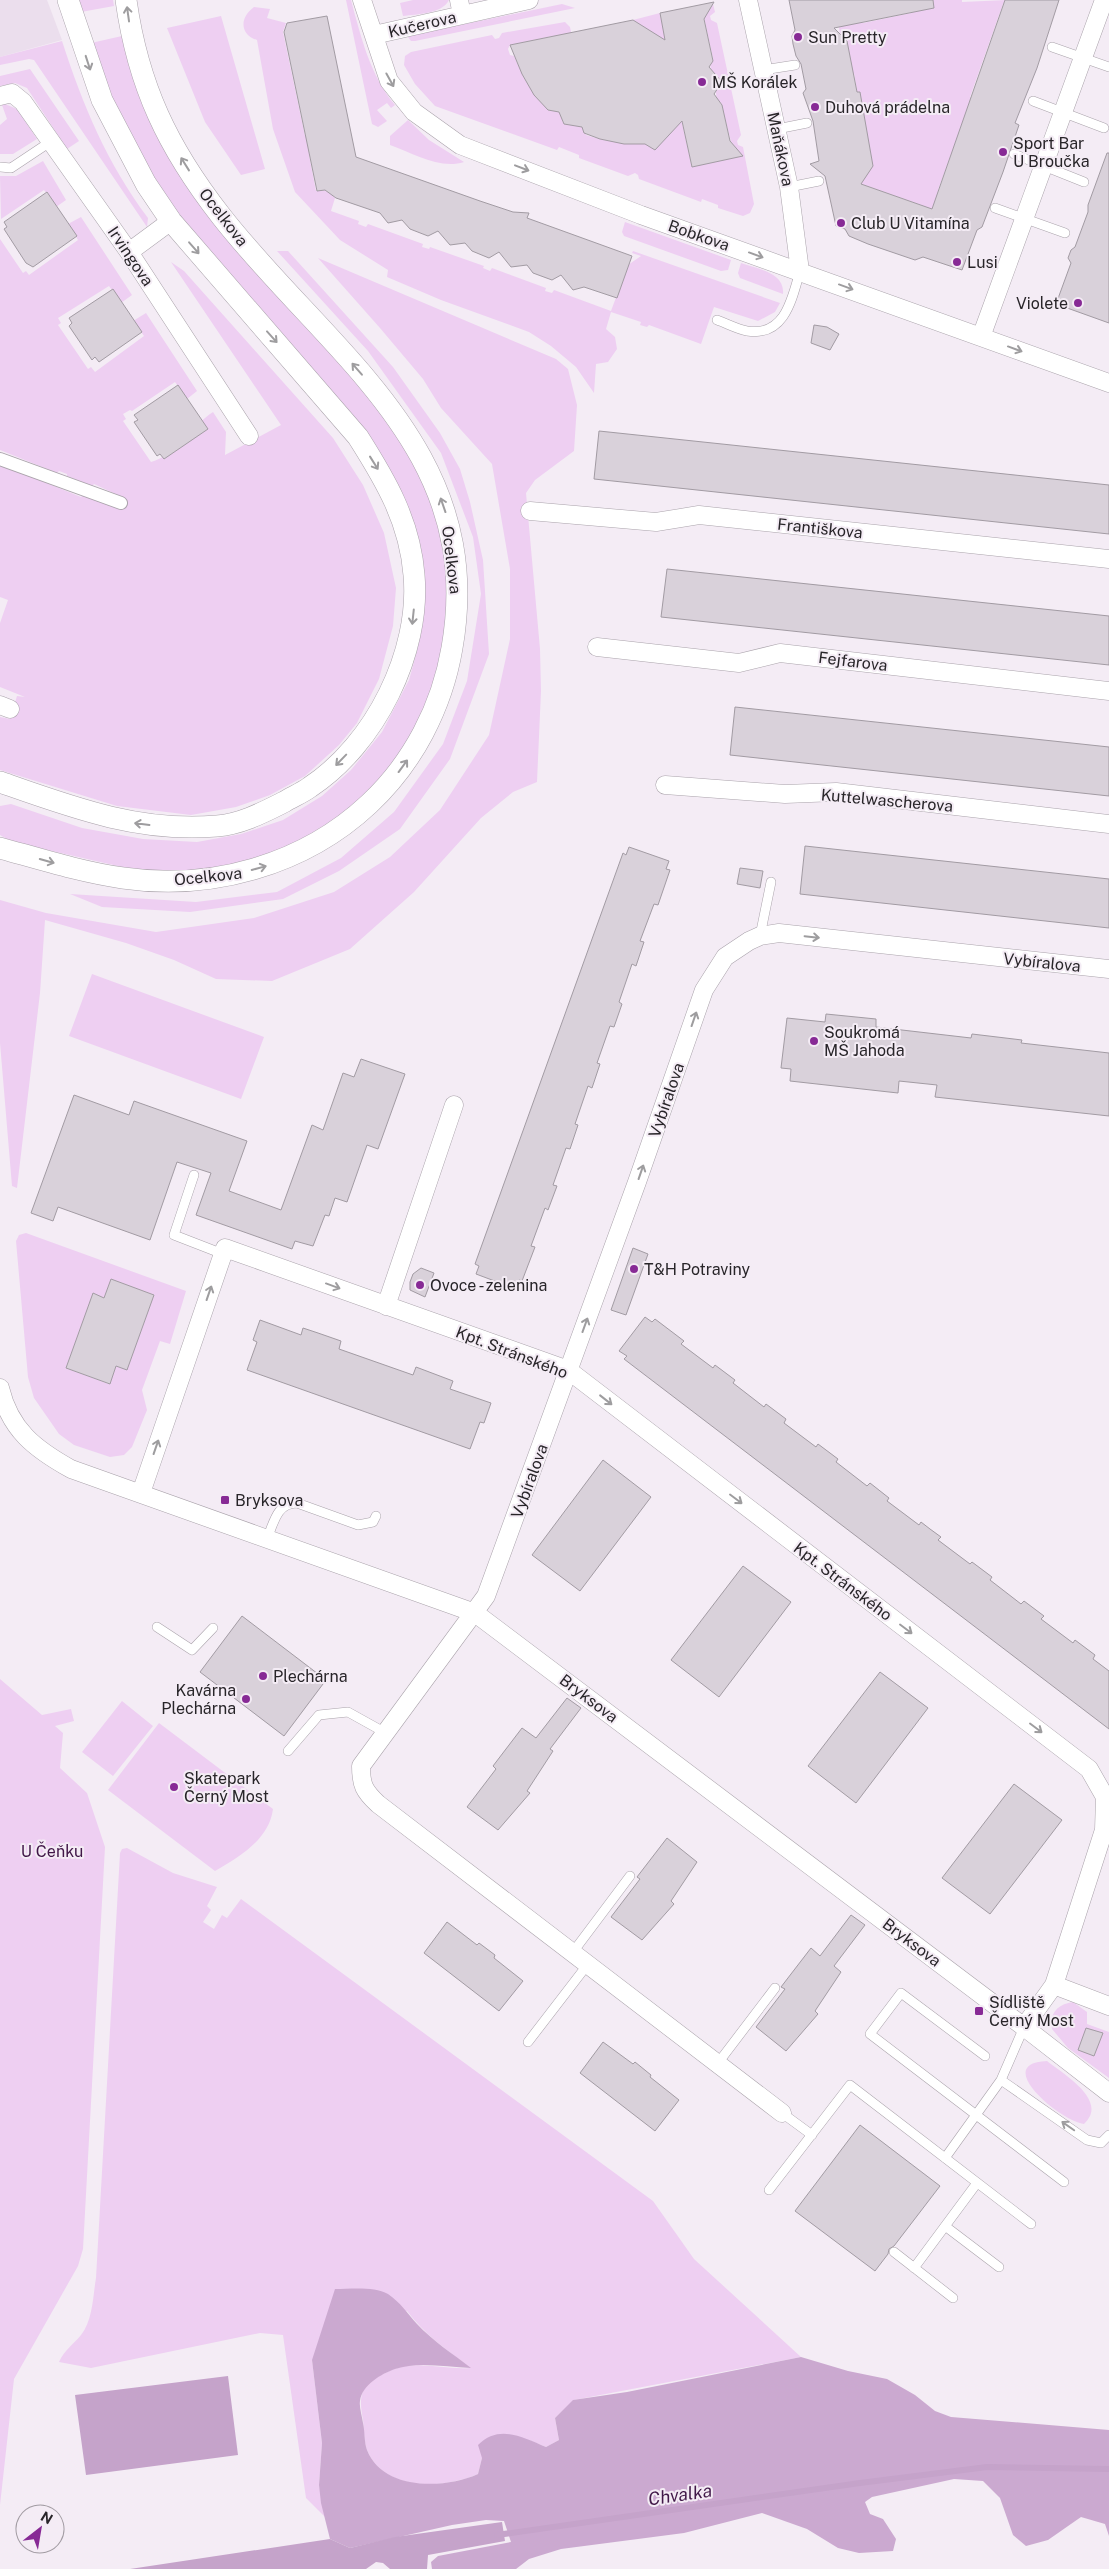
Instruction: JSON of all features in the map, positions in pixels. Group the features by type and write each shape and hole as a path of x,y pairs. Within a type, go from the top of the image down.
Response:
{"street":[{"path":"0,782 89,813 135,823 190,827 218,826 247,820 310,787 349,752 380,710 396,680 409,644 415,599 411,553 400,513 382,475 358,437 171,221 146,184 102,100 68,0"},
{"name":"Ocelkova","path":"0,848 69,867 125,878 159,880 193,880 253,870 278,863 310,848 356,816 395,776 410,755 424,732 444,682 456,627 457,567 452,537 445,508 420,454 377,391 272,277 221,216 189,171 155,111 141,75 132,40 126,0"},
{"name":"Bobkova","path":"362,0 389,81 414,112 460,145 641,215 1109,383"},
{"name":"Kučerova","path":"374,35 461,7 529,0"},
{"name":"Maňákova","path":"748,0 789,187 800,271"},
{"path":"981,337 1104,0"},
{"name":"Irvingova","path":"0,96 12,93 23,102 129,252 249,436"},
{"path":"129,252 171,221"},
{"path":"0,458 121,503"},
{"name":"Františkova","path":"530,511 656,522 699,515 1109,559"},
{"name":"Fejfarova","path":"597,647 739,663 780,653 1109,691"},
{"name":"Kuttelwascherova","path":"665,784 785,794 836,792 1109,824"},
{"path":"0,795 16,794 46,799"},
{"name":"Vybíralova","path":"782,2113 365,1792 361,1782 361,1766 384,1732 486,1596 704,990 725,957 749,940 779,933 1109,969"},
{"path":"386,1306 454,1105"},
{"name":"Kpt. Stránského","path":"223,1254 224,1248 568,1370 1089,1769 1105,1797 1104,1830 1054,1986 1024,2027"},
{"path":"141,1493 223,1254"},
{"name":"Bryksova","path":"0,1388 5,1408 22,1434 45,1454 71,1469 475,1613 1109,2093"},
{"path":"1054,1986 1109,2006"}],"lane":[{"path":"1052,47 1109,67"},
{"path":"763,70 795,65"},
{"path":"1033,101 1104,128"},
{"path":"777,130 807,123"},
{"path":"0,167 11,168 50,142"},
{"path":"1014,154 1084,182"},
{"path":"789,187 819,181"},
{"path":"995,208 1065,233"},
{"path":"717,320 747,331 767,330 774,326 781,321 791,302 800,271"},
{"path":"760,936 771,882"},
{"path":"194,1175 174,1235 223,1254"},
{"path":"267,1539 279,1510 288,1503 297,1503 358,1525 372,1522 376,1516"},
{"path":"157,1627 192,1650 213,1628"},
{"path":"288,1752 319,1714 348,1712 384,1732"},
{"path":"573,1952 630,1876"},
{"path":"528,2042 588,1964"},
{"path":"718,2063 775,1988"},
{"path":"985,2056 902,1993 870,2034 1064,2182"},
{"path":"945,2158 1001,2080 1024,2027"},
{"path":"1001,2080 1087,2140 1101,2142 1109,2135"},
{"path":"769,2190 850,2085 1031,2224"},
{"path":"782,2113 812,2135"},
{"path":"914,2268 977,2183"},
{"path":"946,2226 999,2267"},
{"path":"894,2252 953,2298"}],"shaded area":[{"path":"0,0 47,0 62,40 0,57"},
{"path":"335,2289 369,2289 388,2294 430,2336 471,2368 413,2365 395,2369 378,2377 364,2390 360,2406 367,2450 375,2463 386,2473 400,2480 433,2484 464,2479 478,2474 482,2458 478,2445 494,2435 511,2434 546,2447 559,2440 555,2418 573,2400 627,2392 801,2357 848,2371 887,2379 915,2395 935,2411 951,2417 1109,2430 1109,2536 1105,2524 1081,2517 1048,2540 1026,2546 1013,2535 1000,2498 983,2481 954,2479 872,2497 865,2502 870,2514 883,2519 896,2539 893,2551 859,2553 838,2548 807,2529 762,2513 684,2533 561,2549 529,2559 516,2569 432,2569 431,2562 438,2556 511,2542 504,2521 486,2520 452,2525 350,2548 330,2539 321,2503 319,2485 322,2443 312,2360"},
{"path":"228,2376 238,2455 86,2475 75,2395"},
{"path":"502,2522 505,2541 428,2555 427,2569 390,2569 383,2563 376,2562 366,2569 130,2569 330,2539 350,2548 395,2537"}],"green space":[{"path":"78,0 113,0 114,6 81,12"},
{"path":"346,0 351,0 367,55 379,81 395,105 391,108 387,103 377,110 387,121 378,127 372,124"},
{"path":"413,0 449,0 446,5 435,11 403,16 400,3"},
{"path":"909,0 962,0 962,2 1007,0 1003,4 970,97 972,98 938,190 936,215 923,209 921,205 861,184 857,92 854,73 851,73 846,39 840,34 838,21 862,21 863,23 911,13"},
{"path":"562,4 575,8 415,41 411,41 407,36"},
{"path":"713,4 715,12 710,16 711,20 717,23 741,135 737,141 738,145 743,147 754,204 750,213 743,216 718,208 718,205 702,199 701,202 639,179 635,173 628,176 579,158 579,155 559,147 557,150 435,106 415,84 404,65 405,56 411,52 492,35 495,39 499,38 502,33 565,22 570,27 573,42 556,46 553,36 510,45 508,49 510,55 514,56 524,78 537,98 564,115 562,121 565,124 584,127 586,135 624,143 648,143 679,110 692,167 735,157 721,103 717,100 715,88 720,81 716,76 712,77 710,64 713,59 704,17"},
{"path":"254,7 270,9 267,18 286,23 283,32 305,136 310,136 309,155 316,191 328,190 335,198 331,211 359,221 358,224 366,227 368,224 423,244 422,247 429,249 430,247 484,266 483,268 490,271 492,268 546,288 545,291 552,293 554,290 611,311 628,265 641,256 632,253 633,251 780,303 775,312 758,321 714,307 701,344 649,325 647,327 640,325 641,322 611,312 606,329 615,337 617,349 608,362 596,364 594,393 576,367 551,346 529,332 441,300 387,277 388,270 340,240 295,192 273,129 257,40 244,30 244,20 249,11"},
{"path":"660,13 672,71 633,20"},
{"path":"221,16 265,169 241,175 205,122 167,28"},
{"path":"122,36 146,110 402,435 436,505 453,600 429,705 396,761 364,801 273,857 203,870 140,871 12,842 0,835 0,806 11,804 82,828 143,839 197,842 241,834 283,820 322,796 351,770 382,732 409,680 417,651 421,601 413,524 159,196 101,80 91,43"},
{"path":"62,41 88,111 108,155 148,218 147,227 34,60 29,59 0,65 0,57"},
{"path":"30,69 79,141 67,149 27,88 15,83 0,86 0,76"},
{"path":"5,104 17,109 37,139 13,154 0,154 0,125 7,119 2,105"},
{"path":"408,120 429,140 464,162 446,164 436,162 390,145 390,136"},
{"path":"43,161 66,200 56,207 44,190 1,219 0,176 16,176"},
{"path":"81,217 132,295 121,303 109,286 58,318 61,323 58,325 88,369 91,367 95,372 144,336 133,321 146,313 197,391 187,399 175,382 132,411 130,410 123,414 126,419 123,421 151,462 176,447 213,412 226,432 225,455 281,425 171,262 184,271 333,438 363,485 384,533 396,588 393,626 379,679 357,723 339,745 305,776 270,795 236,807 191,815 117,806 0,770 0,717 10,719 17,696 25,697 0,687 0,623 8,600 0,597 0,464 81,497 83,495 122,497 94,484 92,486 67,476 67,474 59,471 57,473 0,450 0,239 23,273 26,271 29,275 78,240 68,224"},
{"path":"625,222 731,260 728,270 721,271 624,236 622,232"},
{"path":"277,251 288,251 393,367 440,433 460,469 470,502 483,560 489,654 450,759 400,829 339,871 283,899 190,912 102,907 70,894 196,902 277,892 341,858 394,812 443,744 467,681 481,594 473,537 441,453 368,351"},
{"path":"318,258 556,359 568,369 577,405 574,451 535,480 526,493 540,649 541,691 537,782 513,792 481,818 414,892 350,949 272,981 216,979 174,960 126,943 45,920 40,993 17,1188 12,1186 0,1043 0,900 46,913 156,932 254,918 334,892 390,857 440,810 489,735 510,639 510,569 492,464 441,408 423,379"},
{"path":"741,263 769,272 775,276 780,281 783,294 740,278 738,273"},
{"path":"92,974 264,1037 241,1099 69,1036"},
{"path":"26,1233 186,1291 170,1344 160,1341 142,1390 147,1410 132,1447 124,1455 110,1457 74,1445 59,1434 34,1398 28,1377 16,1241 19,1235","holes":["111,1279 154,1295 127,1369 116,1366 109,1384 66,1368 93,1294 104,1298"]},
{"name":"U Čeňku","path":"0,1679 42,1715 71,1709 74,1721 55,1726 63,1733 60,1768 87,1793 105,1847 83,2249 78,2266 14,2379 0,2505"},
{"path":"122,1701 153,1726 113,1776 82,1752"},
{"name":"Skatepark Černý Most","path":"159,1723 273,1809 266,1830 259,1839 234,1860 215,1871 108,1790"},
{"path":"127,1848 173,1873 217,1887 207,1906 211,1910 203,1922 214,1929 222,1915 227,1918 241,1899 653,2201 694,2259 801,2357 574,2400 555,2418 559,2440 546,2447 529,2440 482,2458 478,2474 449,2482 416,2483 401,2480 387,2474 375,2464 367,2450 365,2439 361,2406 363,2392 368,2384 380,2375 403,2366 422,2365 470,2368 428,2334 407,2311 312,2360 322,2443 319,2485 325,2517 306,2498 283,2335 260,2333 91,2368 59,2362 66,2350 85,2329 92,2307 96,2278 120,1853 122,1849"},
{"path":"1073,2002 1087,2012 1087,2024 1109,2032 1109,2078 1068,2048 1052,2029 1052,2018 1056,2010 1063,2005"},
{"path":"1047,2061 1082,2089 1088,2098 1091,2106 1090,2115 1084,2124 1061,2114 1036,2092 1028,2081 1026,2071 1031,2064"}],"building":[{"path":"789,0 933,0 934,8 834,28 847,41 857,92 860,92 873,166 861,184 932,209 1005,0 1059,0 1037,68 1015,123 1019,125 1003,172 982,227 977,230 962,270 923,257 915,260 868,244 849,236 845,229 836,226 825,176 810,164 819,161 813,121 803,93 806,89 801,64 796,56 793,44 792,36 795,30"},
{"path":"714,2 704,19 713,61 709,67 722,82 714,94 722,105 730,141 743,156 692,167 682,121 655,150 645,144 624,144 600,139 584,133 582,127 564,124 559,112 548,110 534,95 522,74 510,45 633,20 665,40 660,13"},
{"path":"327,16 356,157 513,212 529,213 527,218 632,256 617,298 584,287 573,290 561,275 552,280 533,273 527,265 511,267 499,252 489,258 472,251 465,243 450,245 438,231 428,236 410,229 402,220 388,223 380,213 336,198 325,190 317,191 284,32 287,23"},
{"path":"1107,153 1109,153 1109,323 1056,304 1071,263 1068,258 1071,250 1075,247 1088,212 1088,205"},
{"path":"47,192 77,236 33,267 26,263 4,229 7,227 4,222"},
{"path":"113,289 142,332 99,362 95,357 92,360 69,326 72,323 69,318"},
{"path":"814,325 827,327 839,334 830,350 811,343"},
{"path":"178,385 208,429 164,459 160,454 157,456 134,422 138,420 134,415"},
{"path":"599,431 1109,485 1109,534 594,479"},
{"path":"667,569 1109,616 1109,665 661,617"},
{"path":"735,707 1109,747 1109,796 730,755"},
{"path":"805,846 1109,879 1109,928 800,894"},
{"path":"629,847 669,861 666,869 670,870 658,905 654,904 640,941 644,942 636,966 632,964 619,1002 622,1004 614,1027 610,1026 597,1063 600,1064 592,1088 588,1086 575,1124 578,1125 570,1149 566,1148 553,1185 557,1186 548,1210 545,1208 531,1246 535,1247 522,1281 519,1280 516,1289 476,1274 479,1266 475,1264 623,853 626,855"},
{"path":"740,868 763,871 760,888 737,884"},
{"path":"826,1014 876,1019 876,1027 971,1038 972,1034 1022,1040 1021,1043 1109,1053 1109,1116 935,1097 937,1085 899,1081 898,1093 790,1081 791,1069 781,1068 787,1018 825,1022"},
{"path":"361,1059 405,1074 378,1149 367,1145 347,1202 335,1198 329,1216 325,1215 313,1246 295,1241 292,1249 196,1215 211,1173 177,1162 150,1240 58,1207 53,1221 31,1213 74,1095 129,1115 134,1101 247,1141 229,1191 281,1210 312,1125 323,1130 343,1073 354,1077"},
{"name":"T&H Potraviny","path":"633,1248 648,1254 626,1315 611,1310"},
{"name":"Ovoce - zelenina","path":"421,1268 434,1273 425,1297 410,1290 413,1274"},
{"path":"111,1279 154,1295 127,1370 116,1366 110,1384 66,1368 93,1293 104,1298"},
{"path":"645,1317 652,1322 655,1319 684,1341 681,1344 713,1368 715,1365 735,1380 733,1383 764,1407 766,1404 786,1419 784,1423 816,1447 818,1444 838,1459 836,1462 867,1486 870,1483 889,1498 887,1501 919,1525 921,1522 941,1537 938,1540 970,1564 972,1562 992,1577 990,1580 1021,1604 1024,1601 1044,1616 1041,1619 1073,1643 1075,1640 1095,1655 1093,1659 1109,1671 1109,1729 624,1359 627,1356 619,1351"},
{"path":"260,1320 301,1335 303,1328 341,1341 339,1349 413,1375 416,1367 453,1381 450,1389 491,1403 484,1423 480,1422 470,1449 247,1370 257,1342 253,1340"},
{"path":"603,1460 651,1497 580,1591 532,1555"},
{"path":"743,1566 791,1602 719,1697 671,1660"},
{"name":"Plechárna","path":"242,1616 326,1680 284,1736 200,1672"},
{"path":"880,1672 928,1708 856,1803 808,1766"},
{"path":"567,1698 581,1708 550,1749 553,1751 527,1791 530,1793 498,1830 467,1807 496,1769 493,1766 522,1728 536,1738"},
{"path":"1014,1784 1062,1820 990,1914 942,1878"},
{"path":"667,1838 697,1862 671,1901 674,1904 642,1940 611,1917 640,1879 637,1877"},
{"path":"851,1915 865,1925 834,1966 841,1972 815,2011 818,2014 786,2051 756,2027 785,1989 781,1987 811,1948 820,1956"},
{"path":"447,1922 477,1945 479,1943 495,1955 494,1958 523,1981 499,2011 424,1953"},
{"path":"1086,2028 1103,2033 1094,2056 1078,2050"},
{"path":"603,2042 633,2064 635,2062 651,2075 650,2077 679,2100 655,2131 580,2073"},
{"path":"860,2125 940,2186 894,2246 889,2249 888,2254 875,2271 795,2211"}],"waterway":[{"name":"Chvalka","path":"497,2535 860,2483 987,2467 1109,2469"}],"place":[{"name":"Sun Pretty","path":"798,37"},
{"name":"MŠ Korálek","path":"702,82"},
{"name":"Duhová prádelna","path":"815,107"},
{"name":"Sport Bar U Broučka","path":"1003,152"},
{"name":"Club U Vitamína","path":"841,223"},
{"name":"Lusi","path":"957,262"},
{"name":"Violete","path":"1078,303"},
{"name":"Soukromá MŠ Jahoda","path":"814,1041"},
{"name":"T&H Potraviny","path":"634,1269"},
{"name":"Ovoce - zelenina","path":"420,1285"},
{"name":"Bryksova","path":"225,1500"},
{"name":"Plechárna","path":"263,1676"},
{"name":"Kavárna Plechárna","path":"246,1699"},
{"name":"Skatepark Černý Most","path":"174,1787"},
{"name":"Sídliště Černý Most","path":"979,2011"}]}
